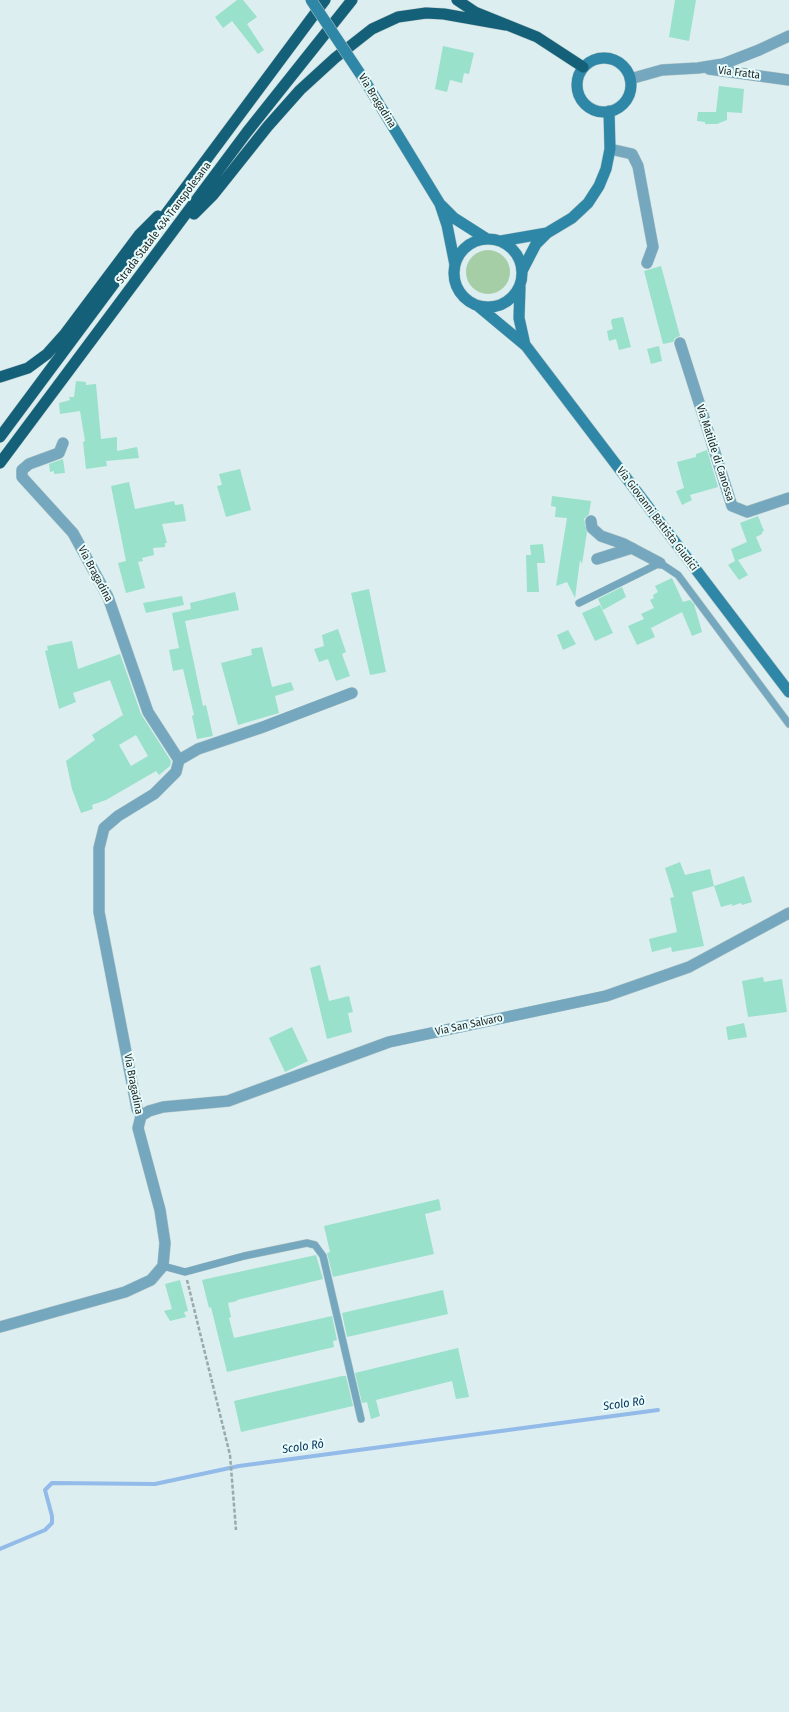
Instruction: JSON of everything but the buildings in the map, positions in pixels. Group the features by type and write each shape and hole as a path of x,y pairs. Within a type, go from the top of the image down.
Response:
{"highway":[{"name":"Strada Statale 434 Transpolesana","path":"0,437 325,0"},
{"name":"Strada Statale 434 Transpolesana","path":"0,463 247,132 352,0"},
{"path":"457,0 475,12 537,37 583,68"},
{"path":"167,241 213,195 268,126 300,90 335,58 372,29 398,17 426,13 444,14 506,25"},
{"path":"0,377 28,368 47,354 64,335 139,235 182,194"}],"main road":[{"name":"Via Bragadina","path":"311,0 365,81 440,204 454,218 487,238"},
{"path":"598,58 612,59 624,66 630,79 630,93 627,100 622,105 610,111 602,112 589,108 580,97 577,83 578,76 583,68 592,60 598,58"},
{"path":"547,233 501,241 487,238 476,241 467,246 459,255 455,265 454,278 458,290 470,302 478,306 488,307 499,305 509,300 516,293 521,283 522,271 536,244 547,233 572,218 588,203 599,186 606,169 610,149 610,111"},
{"name":"Via Bragadina","path":"440,204 447,226 455,265"},
{"path":"501,241 516,253 522,271"},
{"name":"Via Giovanni Battista Giudici","path":"521,283 519,318 526,346"},
{"name":"Via Giovanni Battista Giudici","path":"478,306 526,346 789,692"}],"street":[{"path":"630,79 662,70 698,68 723,64 789,36"},
{"name":"Via Fratta","path":"698,68 786,78"},
{"path":"610,149 632,154 638,166 653,247 647,263"},
{"name":"Via Matilde di Canossa","path":"680,343 732,506 747,512 789,498"},
{"name":"Via Bragadina","path":"63,443 59,453 29,464 22,470 22,477 73,534 108,597 148,712 179,760 176,772 154,794 118,816 104,828 100,848 99,912 137,1108 141,1116 138,1128 160,1210 166,1243 163,1266"},
{"path":"591,521 592,528 600,536 632,548 660,563"},
{"path":"597,559 632,548"},
{"path":"179,760 198,749 263,727 352,693"},
{"name":"Via San Salvaro","path":"141,1116 149,1111 163,1107 228,1101 389,1042 606,996 689,967 789,913"},
{"path":"0,1327 125,1292 152,1280 163,1266"}],"lane":[{"path":"579,603 660,563 678,575 789,724"},
{"path":"163,1266 185,1272 244,1256 307,1243 315,1245 323,1256 361,1420"}],"path":[{"path":"185,1272 230,1455 233,1477 236,1530"}],"green space":[{"path":"484,250 492,250 504,256 510,268 510,276 504,288 492,294 484,294 472,288 466,276 466,268 472,256"}],"waterway":[{"name":"Scolo Rò","path":"0,1549 45,1530 52,1523 52,1516 45,1490 52,1483 155,1484 239,1466 658,1410"}]}
